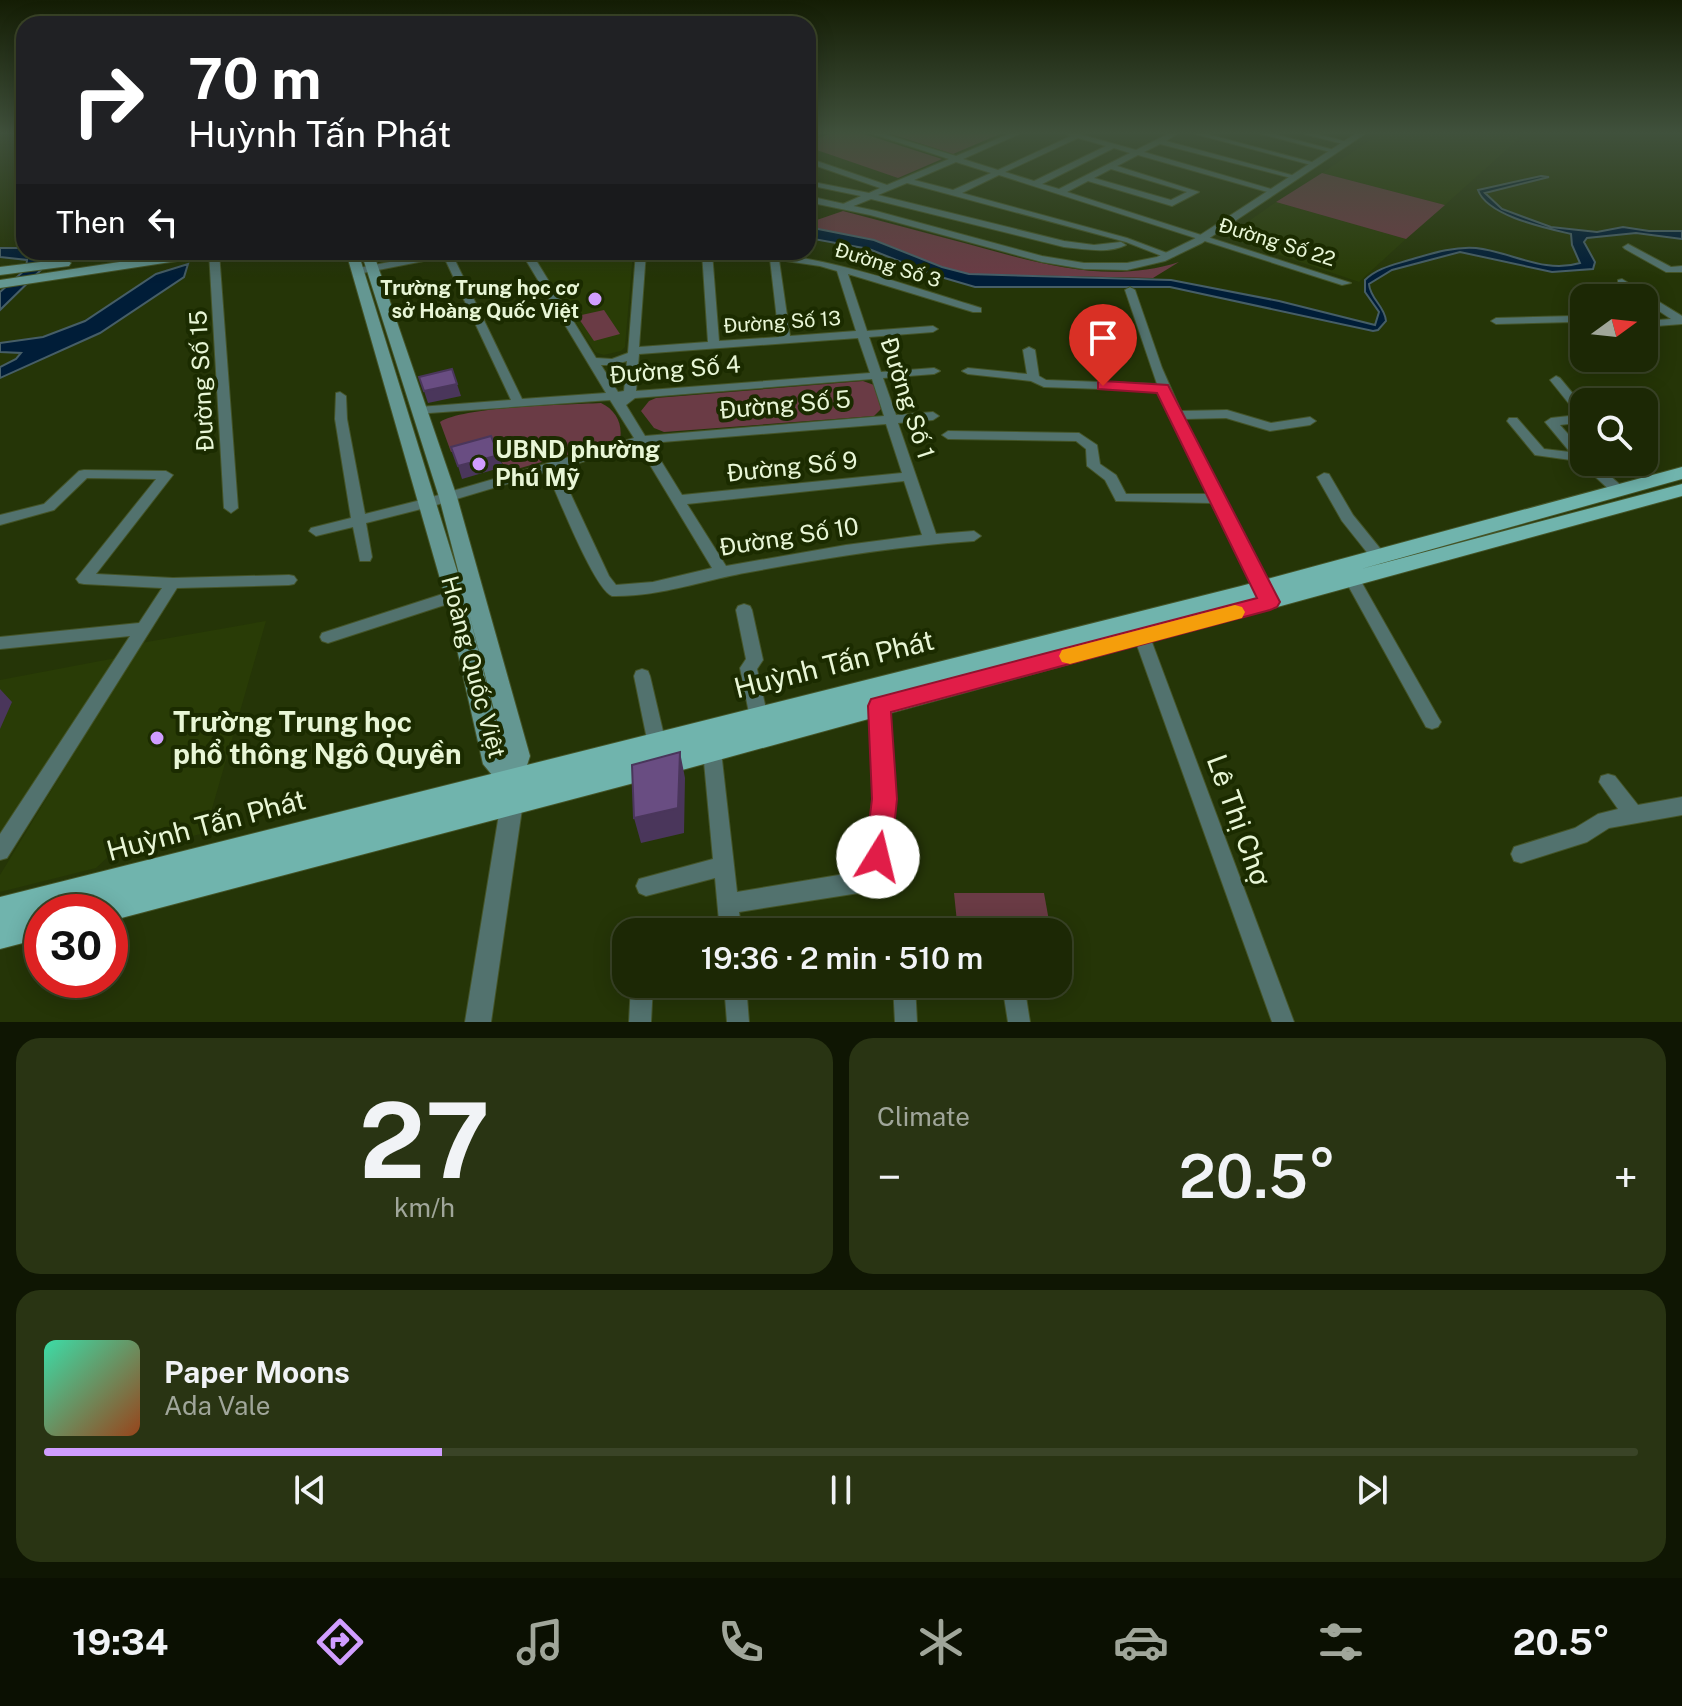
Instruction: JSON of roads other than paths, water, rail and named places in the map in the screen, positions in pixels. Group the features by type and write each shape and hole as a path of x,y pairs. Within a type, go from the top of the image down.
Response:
{"main road":[{"path":"49,271 102,260"},
{"path":"6,277 123,260"},
{"path":"49,271 143,260"},
{"name":"Hoàng Quốc Việt","path":"366,264 448,497 518,756 512,791"},
{"name":"Hoàng Quốc Việt","path":"366,264 455,596 495,764 512,791"},
{"name":"Huỳnh Tấn Phát","path":"0,912 512,791 712,751 837,708 1265,595 1353,580 1682,473"},
{"name":"Huỳnh Tấn Phát","path":"128,900 512,791 657,744 759,718 879,706 1142,637 1378,556 1682,490"},
{"path":"0,934 24,928"}],"street":[{"path":"869,182 887,188"},
{"path":"846,206 902,182"},
{"path":"912,182 1170,256"},
{"path":"954,193 979,182"},
{"name":"Đường Số 22","path":"1027,182 1346,283"},
{"path":"1035,184 1040,182"},
{"path":"1060,192 1080,182"},
{"path":"1100,182 1172,203 1195,192 1161,182"},
{"path":"1241,182 1274,191"},
{"path":"816,200 1069,264 1122,266 1170,256 1288,182"},
{"path":"816,185 1064,244 1094,248 1125,243"},
{"path":"1628,247 1668,269 1682,269"},
{"name":"Đường Số 15","path":"213,260 231,508"},
{"path":"366,264 397,260"},
{"path":"455,260 518,403"},
{"path":"531,260 722,572"},
{"path":"630,396 640,260"},
{"path":"708,260 714,345"},
{"path":"775,260 785,340"},
{"name":"Đường Số 3","path":"804,260 977,310"},
{"name":"Đường Số 1","path":"842,271 930,539"},
{"path":"1622,282 1682,321"},
{"path":"1130,290 1162,388 1265,595"},
{"path":"1496,321 1570,319"},
{"path":"1658,323 1682,321"},
{"name":"Đường Số 13","path":"593,361 613,362 634,353 714,345 933,329"},
{"path":"1029,350 1034,378"},
{"name":"Đường Số 4","path":"419,411 518,403 618,403 630,396 934,371"},
{"path":"968,371 1034,378 1044,383 1162,388"},
{"path":"1556,380 1570,398"},
{"path":"340,396 341,419 365,557"},
{"path":"1174,415 1227,414 1270,427 1310,421"},
{"name":"Đường Số 5","path":"316,531 428,503 641,440 933,416"},
{"path":"1570,419 1551,422 1570,444"},
{"path":"1513,421 1540,452 1570,457"},
{"path":"948,435 1079,437 1092,448 1095,469 1111,478 1121,498 1219,499"},
{"name":"Đường Số 10","path":"552,468 603,578 612,590 629,591 722,572 930,539 974,536"},
{"path":"0,520 49,507 84,474 166,475 83,579 173,583 289,580"},
{"name":"Đường Số 9","path":"678,500 909,476"},
{"path":"1602,476 1619,491"},
{"path":"1324,477 1347,518 1378,556"},
{"path":"1353,580 1432,722"},
{"path":"0,851 173,583"},
{"path":"328,637 455,596"},
{"path":"744,610 755,660 748,668 759,718"},
{"path":"0,643 142,629"},
{"name":"Lê Thị Chợ","path":"1142,637 1283,1022"},
{"path":"642,676 657,744"},
{"path":"728,904 859,883 874,873 884,818 879,706"},
{"path":"712,751 730,918"},
{"path":"1608,782 1634,815"},
{"name":"Hoàng Quốc Việt","path":"478,1022 512,791"},
{"path":"1521,854 1580,836 1605,820 1682,806"},
{"path":"646,886 723,866"},
{"path":"640,1022 641,998"},
{"path":"736,998 738,1022"},
{"path":"905,998 906,1022"},
{"path":"1015,998 1019,1022"}],"water":[{"path":"1530,182 1485,193 1502,209 1551,227 1597,232 1623,227 1682,231 1682,239 1636,233 1587,238 1584,242 1595,262 1593,269 1552,272 1460,252 1392,270 1369,284 1386,321 1373,331 1170,287 975,287 934,275 869,249 816,239 816,229 874,240 942,267 969,274 1171,280 1279,301 1375,325 1379,312 1365,292 1365,280 1397,264 1442,251 1468,248 1554,266 1580,263 1571,234 1505,214 1484,199 1478,190"},
{"path":"0,248 16,248 16,259 0,257"},
{"path":"27,260 46,260 44,267 0,310 0,292 26,269"},
{"path":"188,264 184,277 100,333 0,378 0,367 21,353 0,352 0,343 43,337 85,321 156,274"}],"place":[{"name":"Trường Trung học cơ sở Hoàng Quốc Việt","path":"595,299"},
{"name":"UBND phường Phú Mỹ","path":"479,464"},
{"name":"Trường Trung học phổ thông Ngô Quyền","path":"157,738"}]}
